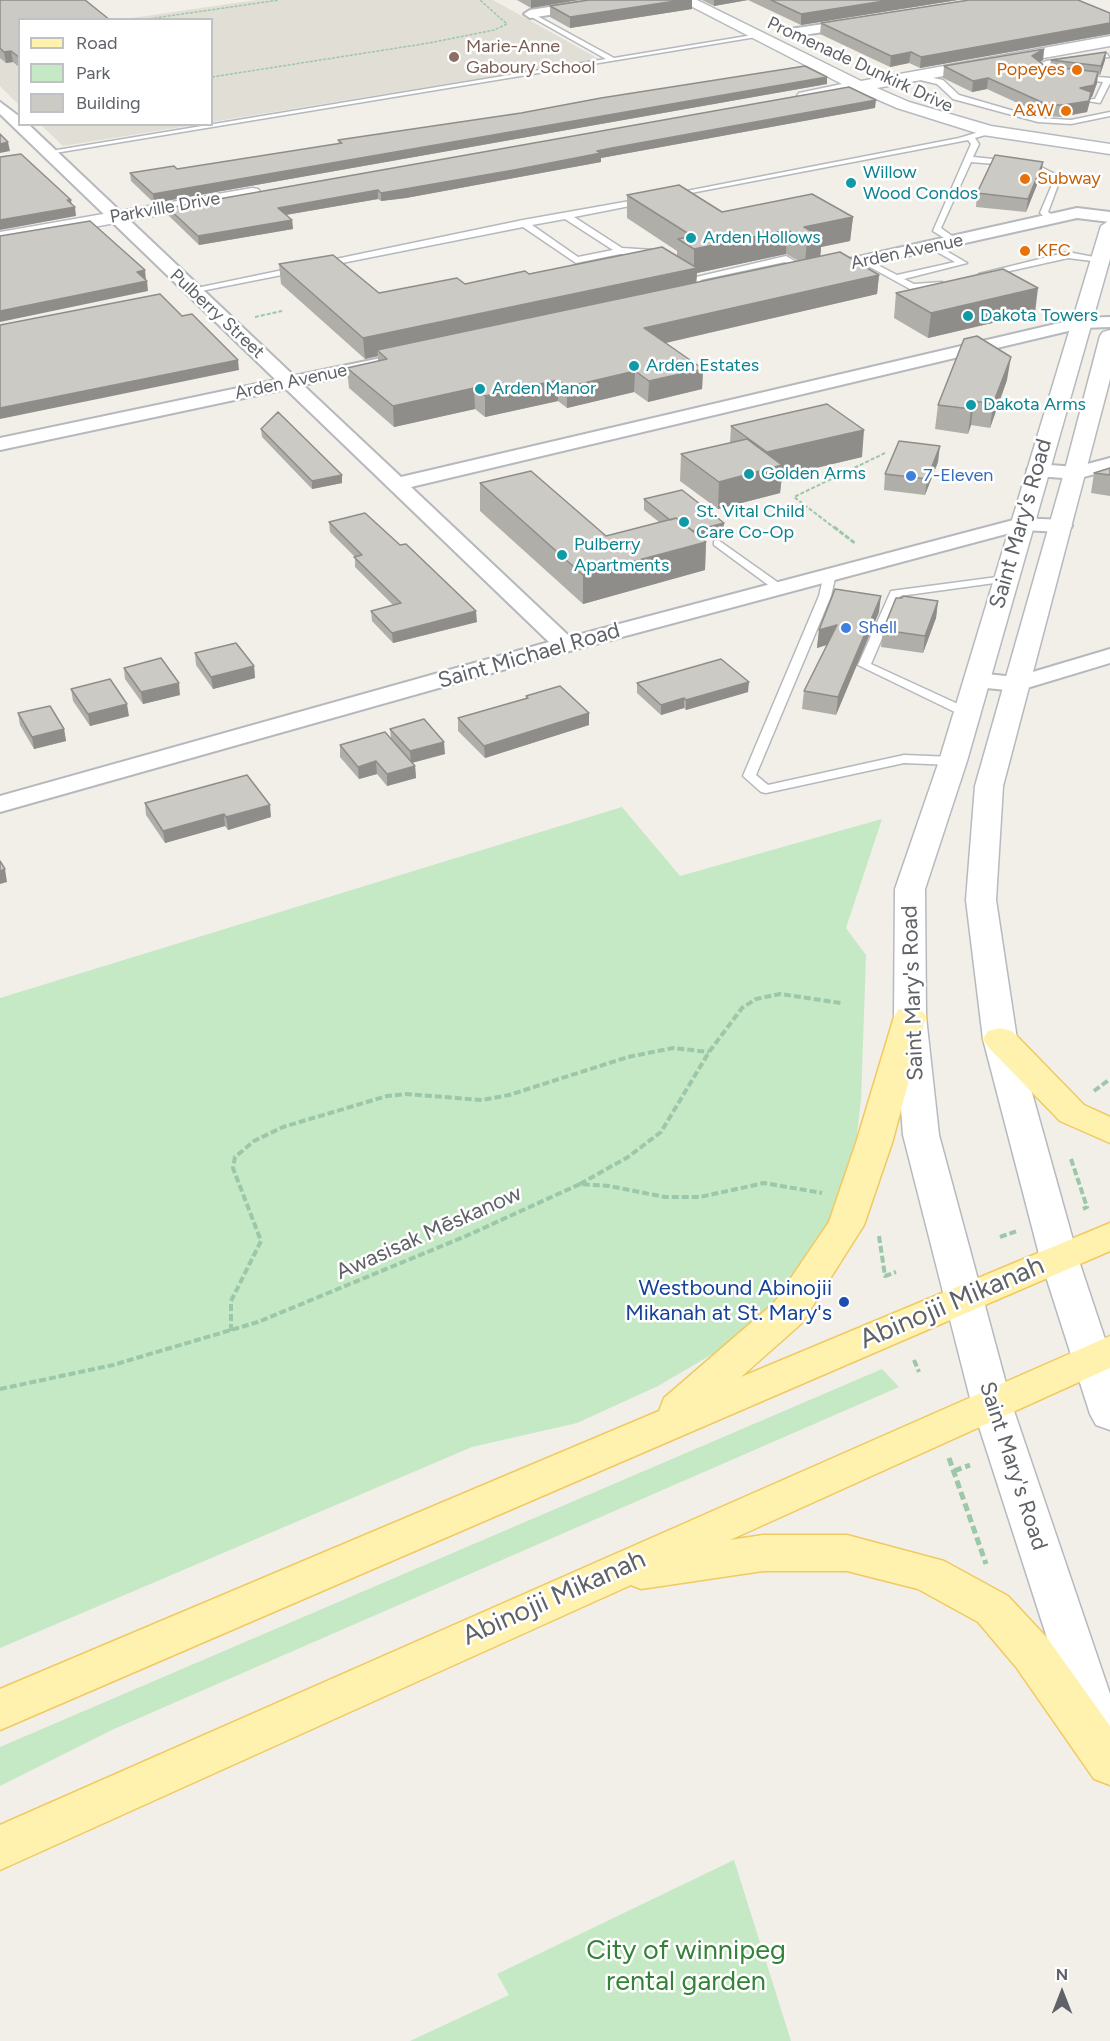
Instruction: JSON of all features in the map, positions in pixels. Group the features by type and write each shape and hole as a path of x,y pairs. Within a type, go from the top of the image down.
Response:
{"main road":[{"name":"Promenade Dunkirk Drive","path":"686,0 903,105 996,132 1110,149"},
{"name":"Promenade Dunkirk Drive","path":"720,0 750,14"},
{"name":"Promenade Dunkirk Drive","path":"785,31 820,48"},
{"path":"785,99 1086,45 1108,49"},
{"name":"Promenade Dunkirk Drive","path":"859,67 886,81 956,110 1044,129 1110,136"},
{"path":"1044,129 1093,130 1110,127"},
{"path":"996,132 1110,167"},
{"name":"Parkville Drive","path":"0,238 274,189"},
{"name":"Saint Mary's Road","path":"1110,226 953,761 910,889 910,1017 921,1135 962,1299 991,1402 1110,1763"},
{"name":"Saint Mary's Road","path":"1110,336 1062,526 989,786 981,900 1000,1039 1059,1258 1102,1354 1110,1414"},
{"path":"657,1428 788,1313 858,1229 874,1143 910,1017"},
{"path":"1000,1039 1072,1113 1110,1131"},
{"name":"Abinojii Mikanah","path":"0,1710 1110,1236"},
{"name":"Abinojii Mikanah","path":"0,1848 1102,1354"},
{"path":"601,1577 763,1553 847,1553 929,1574 993,1609 1032,1653 1110,1763"}],"street":[{"path":"530,14 617,0"},
{"path":"785,31 872,20"},
{"name":"Pulberry Street","path":"0,106 18,123"},
{"name":"Pulberry Street","path":"21,126 115,217 181,292 290,382 565,645"},
{"path":"29,155 48,152"},
{"name":"Arden Avenue","path":"789,277 1077,213 1110,217"},
{"path":"691,298 735,288"},
{"path":"397,484 1081,323 1110,336"},
{"name":"Arden Avenue","path":"0,444 401,359"},
{"path":"1037,470 1076,473 1110,464"},
{"name":"Saint Michael Road","path":"0,804 565,645 1021,524 1062,526"},
{"path":"976,680 1017,684 1110,656"}],"lane":[{"path":"530,14 613,60"},
{"path":"213,125 759,36"},
{"path":"1056,75 1045,73 1037,67 1108,49"},
{"path":"915,76 940,82 948,88 950,93 973,103 1014,114 1062,122 1110,114"},
{"path":"1072,76 1108,85"},
{"path":"1076,86 1108,85"},
{"path":"1097,100 1108,85"},
{"path":"1084,100 1107,103"},
{"path":"48,152 208,126"},
{"path":"181,292 996,132"},
{"path":"955,241 936,229 975,144 970,137"},
{"path":"969,159 1033,165 1058,178 1044,213 1052,219"},
{"path":"565,215 620,251"},
{"path":"523,224 576,260 620,251 650,252 667,262"},
{"path":"895,278 963,263 933,246"},
{"path":"968,278 1068,255 1100,259"},
{"path":"714,293 688,276 786,259 810,272"},
{"path":"863,261 905,284 924,288 946,283"},
{"path":"718,543 779,588"},
{"path":"830,574 825,596 749,776 766,789 904,759 953,761"},
{"path":"967,713 864,665 895,593 1005,579"}],"path":[{"path":"155,18 279,0"},
{"path":"213,77 429,43 494,30 507,24 480,0"},
{"path":"246,319 282,311"},
{"path":"859,546 794,497 885,453"},
{"path":"580,1184 628,1158 661,1132 709,1052 742,1008 756,999 780,994 841,1003"},
{"path":"231,1331 231,1300 261,1241 233,1168 235,1158 254,1141 283,1127 387,1096 406,1094 459,1100 482,1100 509,1095 628,1057 673,1048 709,1052"},
{"path":"1069,1151 1087,1207 1081,1209"},
{"name":"Awasisak Mēskanow","path":"0,1389 103,1367 231,1331 332,1294 580,1184 609,1186 665,1197 700,1197 764,1183 781,1184 827,1194 819,1214 858,1229"},
{"path":"858,1229 879,1235 885,1276 896,1272"},
{"path":"1000,1237 1017,1231"},
{"path":"914,1360 919,1372"},
{"path":"948,1455 987,1566"},
{"path":"954,1471 970,1465"}],"shaded area":[{"path":"256,0 493,0 599,59 213,122 213,18 132,18"},
{"path":"18,33 18,104 0,86 0,36"},
{"path":"42,126 188,126 63,146"}],"green space":[{"path":"622,807 680,876 882,819 846,928 866,955 861,1100 854,1159 829,1230 785,1298 740,1338 658,1386 577,1423 472,1447 0,1648 0,998"},
{"path":"882,1369 899,1387 114,1729 0,1786 0,1747"},
{"name":"City of winnipeg rental garden","path":"734,1860 791,2041 410,2041 509,1995 497,1974"}],"building":[{"path":"0,0 85,0 108,18 18,18 18,56 11,51 4,52 0,48"},
{"path":"589,0 682,0 570,17 550,6"},
{"path":"771,0 891,0 801,14"},
{"path":"969,0 1078,0 1110,13 1110,23 921,57 911,52 891,56 821,23"},
{"path":"1044,49 1032,56 1045,66 1098,72 1094,85 1080,88 1091,92 1089,101 1048,105 988,78 973,81 944,66"},
{"path":"1106,52 1101,66 1051,60"},
{"path":"805,66 827,77 153,194 130,173 174,166 177,169 342,143 338,140 521,113"},
{"path":"849,87 876,100 612,148 597,151 601,153 514,170 381,193 378,190 278,208 292,220 198,236 168,208"},
{"path":"0,134 8,142 0,144"},
{"path":"21,154 71,200 67,200 75,207 0,220 0,157"},
{"path":"995,155 1043,162 1028,199 977,193"},
{"path":"679,185 722,212 812,194 853,217 804,227 821,237 807,240 787,230 694,249 678,239 692,236 627,195"},
{"path":"90,221 145,270 137,272 147,281 0,311 0,236"},
{"path":"662,247 697,268 363,338 279,264 333,255 379,293 457,278 465,284 525,271 529,274"},
{"path":"840,252 879,275 644,328 703,369 649,381 635,371 567,387 558,380 485,396 474,388 393,406 347,368 387,359 377,350"},
{"path":"1003,269 1038,288 931,313 896,293"},
{"path":"160,294 182,316 192,314 238,360 0,408 0,325"},
{"path":"977,336 1011,357 993,404 974,401 971,409 938,405 964,339"},
{"path":"827,404 864,430 767,452 731,426"},
{"path":"278,412 342,475 312,481 261,429"},
{"path":"747,439 782,465 719,482 681,454"},
{"path":"899,441 940,446 927,479 885,474"},
{"path":"1110,468 1110,475 1094,473"},
{"path":"531,471 606,536 676,518 706,542 583,575 480,483"},
{"path":"682,490 724,523 693,531 676,518 670,520 644,499"},
{"path":"365,513 400,545 406,544 476,611 392,633 371,611 401,603 354,557 362,555 329,522"},
{"path":"835,589 881,596 838,697 804,691 837,625 819,630"},
{"path":"903,596 938,601 925,636 883,630 896,598"},
{"path":"236,643 254,666 211,677 195,653"},
{"path":"161,658 179,683 141,692 124,668"},
{"path":"721,659 749,682 661,705 637,683"},
{"path":"110,679 127,704 88,714 71,689"},
{"path":"560,686 589,713 484,746 458,718 528,698 526,696"},
{"path":"50,706 64,729 32,737 18,713"},
{"path":"424,719 444,742 410,751 390,729"},
{"path":"385,732 415,766 387,774 376,761 358,767 340,745"},
{"path":"247,775 270,805 226,817 224,814 163,831 145,803"},
{"path":"0,861 5,869 0,871"}],"place":[{"name":"Marie-Anne Gaboury School","path":"454,57"},
{"name":"Popeyes","path":"1077,70"},
{"name":"A&W","path":"1066,111"},
{"name":"Subway","path":"1025,179"},
{"name":"Willow Wood Condos","path":"851,183"},
{"name":"Arden Hollows","path":"691,238"},
{"name":"KFC","path":"1025,251"},
{"name":"Dakota Towers","path":"968,316"},
{"name":"Arden Estates","path":"634,366"},
{"name":"Arden Manor","path":"480,389"},
{"name":"Dakota Arms","path":"971,405"},
{"name":"Golden Arms","path":"749,474"},
{"name":"7-Eleven","path":"911,476"},
{"name":"St. Vital Child Care Co-Op","path":"684,522"},
{"name":"Pulberry Apartments","path":"562,555"},
{"name":"Shell","path":"846,628"},
{"name":"Westbound Abinojii Mikanah at St. Mary's","path":"844,1302"}]}
